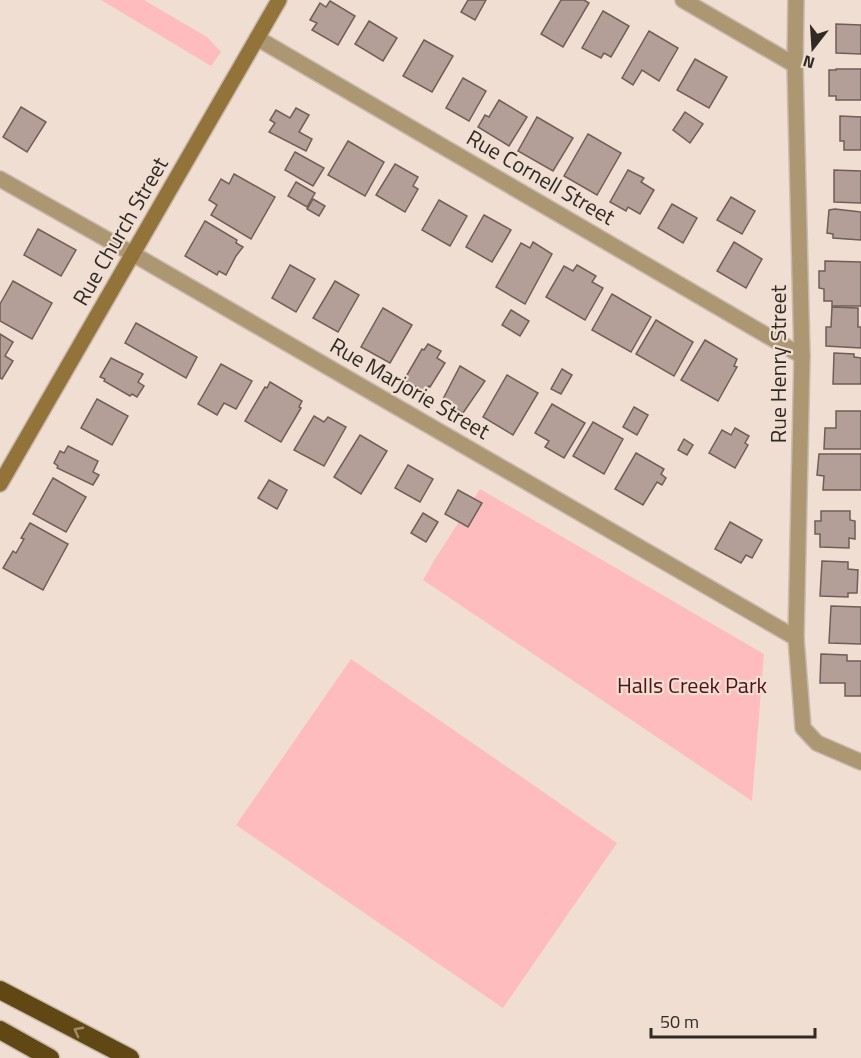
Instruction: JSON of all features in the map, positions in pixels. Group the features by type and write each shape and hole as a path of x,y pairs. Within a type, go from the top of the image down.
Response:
{"highway":[{"path":"0,990 130,1058"},
{"path":"0,1030 50,1058"}],"street":[{"name":"Rue Church Street","path":"0,484 279,0"},
{"path":"683,0 795,66"},
{"name":"Rue Henry Street","path":"796,0 795,66 802,356 796,638 803,728 817,743 861,762"},
{"name":"Rue Cornell Street","path":"257,38 802,356"},
{"name":"Rue Marjorie Street","path":"0,179 796,638"}],"green space":[{"path":"101,0 144,0 207,37 221,52 211,66"},
{"name":"Halls Creek Park","path":"480,489 764,654 752,801 423,580"},
{"path":"351,659 617,843 503,1008 236,825"}],"building":[{"path":"468,0 486,0 475,20 461,12"},
{"path":"561,0 584,0 589,3 563,47 541,34"},
{"path":"330,1 355,16 338,45 312,30 317,23 310,20 320,3 326,7"},
{"path":"603,11 629,26 611,57 604,53 601,58 582,48"},
{"path":"369,21 397,38 383,61 355,44"},
{"path":"836,24 861,25 861,54 836,53"},
{"path":"649,31 678,48 659,81 642,70 633,85 622,78"},
{"path":"424,40 453,56 432,92 403,76"},
{"path":"695,59 727,77 709,108 677,90"},
{"path":"861,69 861,100 836,100 836,96 829,96 829,70"},
{"path":"463,78 486,91 469,121 446,108"},
{"path":"499,100 527,117 509,146 478,127 485,115 489,117"},
{"path":"21,107 46,122 27,152 3,137"},
{"path":"296,108 309,115 299,132 312,139 306,151 269,132 275,123 270,120 276,110 290,118"},
{"path":"685,112 703,124 690,143 673,130"},
{"path":"840,116 861,117 861,150 844,150 844,141 840,141"},
{"path":"537,117 573,138 553,171 518,151"},
{"path":"588,134 621,153 597,195 564,176"},
{"path":"348,141 384,162 365,196 328,175"},
{"path":"295,152 324,168 313,186 285,170"},
{"path":"395,164 418,177 413,186 418,189 405,212 376,195"},
{"path":"628,170 644,178 641,182 654,190 640,214 628,207 626,211 610,202"},
{"path":"834,170 861,171 861,203 834,202"},
{"path":"234,174 275,197 251,239 211,215 217,205 209,200 221,179 229,184"},
{"path":"296,182 315,193 307,207 288,196"},
{"path":"731,197 755,211 742,234 717,220"},
{"path":"313,199 325,206 319,216 307,209"},
{"path":"439,200 467,216 450,246 422,230"},
{"path":"672,204 697,218 683,243 658,228"},
{"path":"829,210 861,212 861,240 833,238 833,234 827,233"},
{"path":"484,215 511,230 492,262 466,247"},
{"path":"205,221 237,240 236,243 243,247 226,275 219,271 217,275 185,256"},
{"path":"38,229 76,250 61,276 24,255"},
{"path":"533,242 552,254 525,304 496,287 521,243 530,248"},
{"path":"734,242 762,259 746,288 717,271"},
{"path":"825,261 861,262 861,306 832,306 832,301 824,301 824,289 819,288 819,271 825,271"},
{"path":"290,265 315,279 296,312 272,298"},
{"path":"577,265 596,276 592,282 603,288 585,320 546,297 564,266 573,271"},
{"path":"13,281 52,303 32,339 0,321 0,304"},
{"path":"335,281 359,295 338,332 313,318"},
{"path":"612,294 651,317 631,352 592,330"},
{"path":"832,307 858,308 861,348 826,346 826,327 831,327"},
{"path":"383,308 412,325 390,363 361,347"},
{"path":"511,310 529,321 520,336 502,325"},
{"path":"656,320 693,342 674,376 636,354"},
{"path":"136,323 197,357 186,378 125,343"},
{"path":"0,334 13,342 5,356 13,361 2,379 0,378"},
{"path":"705,340 737,359 734,366 737,367 718,401 681,380"},
{"path":"428,344 441,351 437,358 445,363 425,392 404,380 422,349 424,350"},
{"path":"834,353 854,354 854,357 861,358 861,384 833,384"},
{"path":"111,358 143,374 138,382 144,386 137,397 132,394 130,396 100,377"},
{"path":"221,364 252,381 236,409 224,403 217,415 198,404"},
{"path":"460,366 485,381 463,413 442,401"},
{"path":"562,369 572,375 561,394 551,389"},
{"path":"507,375 538,393 513,435 483,417"},
{"path":"270,382 302,401 299,407 301,408 281,442 245,421"},
{"path":"97,399 128,416 112,445 81,428"},
{"path":"552,404 585,423 564,458 545,447 549,441 535,433"},
{"path":"634,407 648,415 637,435 623,427"},
{"path":"836,411 861,411 861,449 824,449 825,428 836,428"},
{"path":"314,416 324,422 328,417 346,427 324,466 294,450"},
{"path":"593,422 623,439 604,474 573,456"},
{"path":"735,428 749,436 745,443 748,445 735,468 709,453 722,430 731,435"},
{"path":"360,435 387,451 361,494 334,477"},
{"path":"684,439 693,445 687,455 678,450"},
{"path":"68,446 98,461 93,472 99,475 93,485 57,468 58,466 54,463 60,451 64,453"},
{"path":"636,453 664,469 661,474 666,478 662,485 657,482 643,505 615,489"},
{"path":"819,454 861,454 861,490 823,490 824,476 817,475"},
{"path":"408,465 433,479 420,502 395,488"},
{"path":"53,478 86,497 66,532 33,514"},
{"path":"269,480 287,490 277,509 258,498"},
{"path":"458,490 482,503 468,527 445,514"},
{"path":"821,511 850,511 850,520 855,521 855,539 849,538 849,548 820,547 820,534 815,534 815,521 821,521"},
{"path":"423,513 438,522 426,542 411,533"},
{"path":"730,522 762,540 752,558 746,555 741,563 715,549"},
{"path":"30,523 68,544 43,590 3,568 13,551 16,553 24,539 21,538"},
{"path":"822,561 848,562 848,569 858,570 857,593 848,593 848,597 820,596"},
{"path":"831,606 861,607 861,644 829,643"},
{"path":"821,654 847,655 847,661 861,661 861,696 845,696 845,683 820,683"}]}
